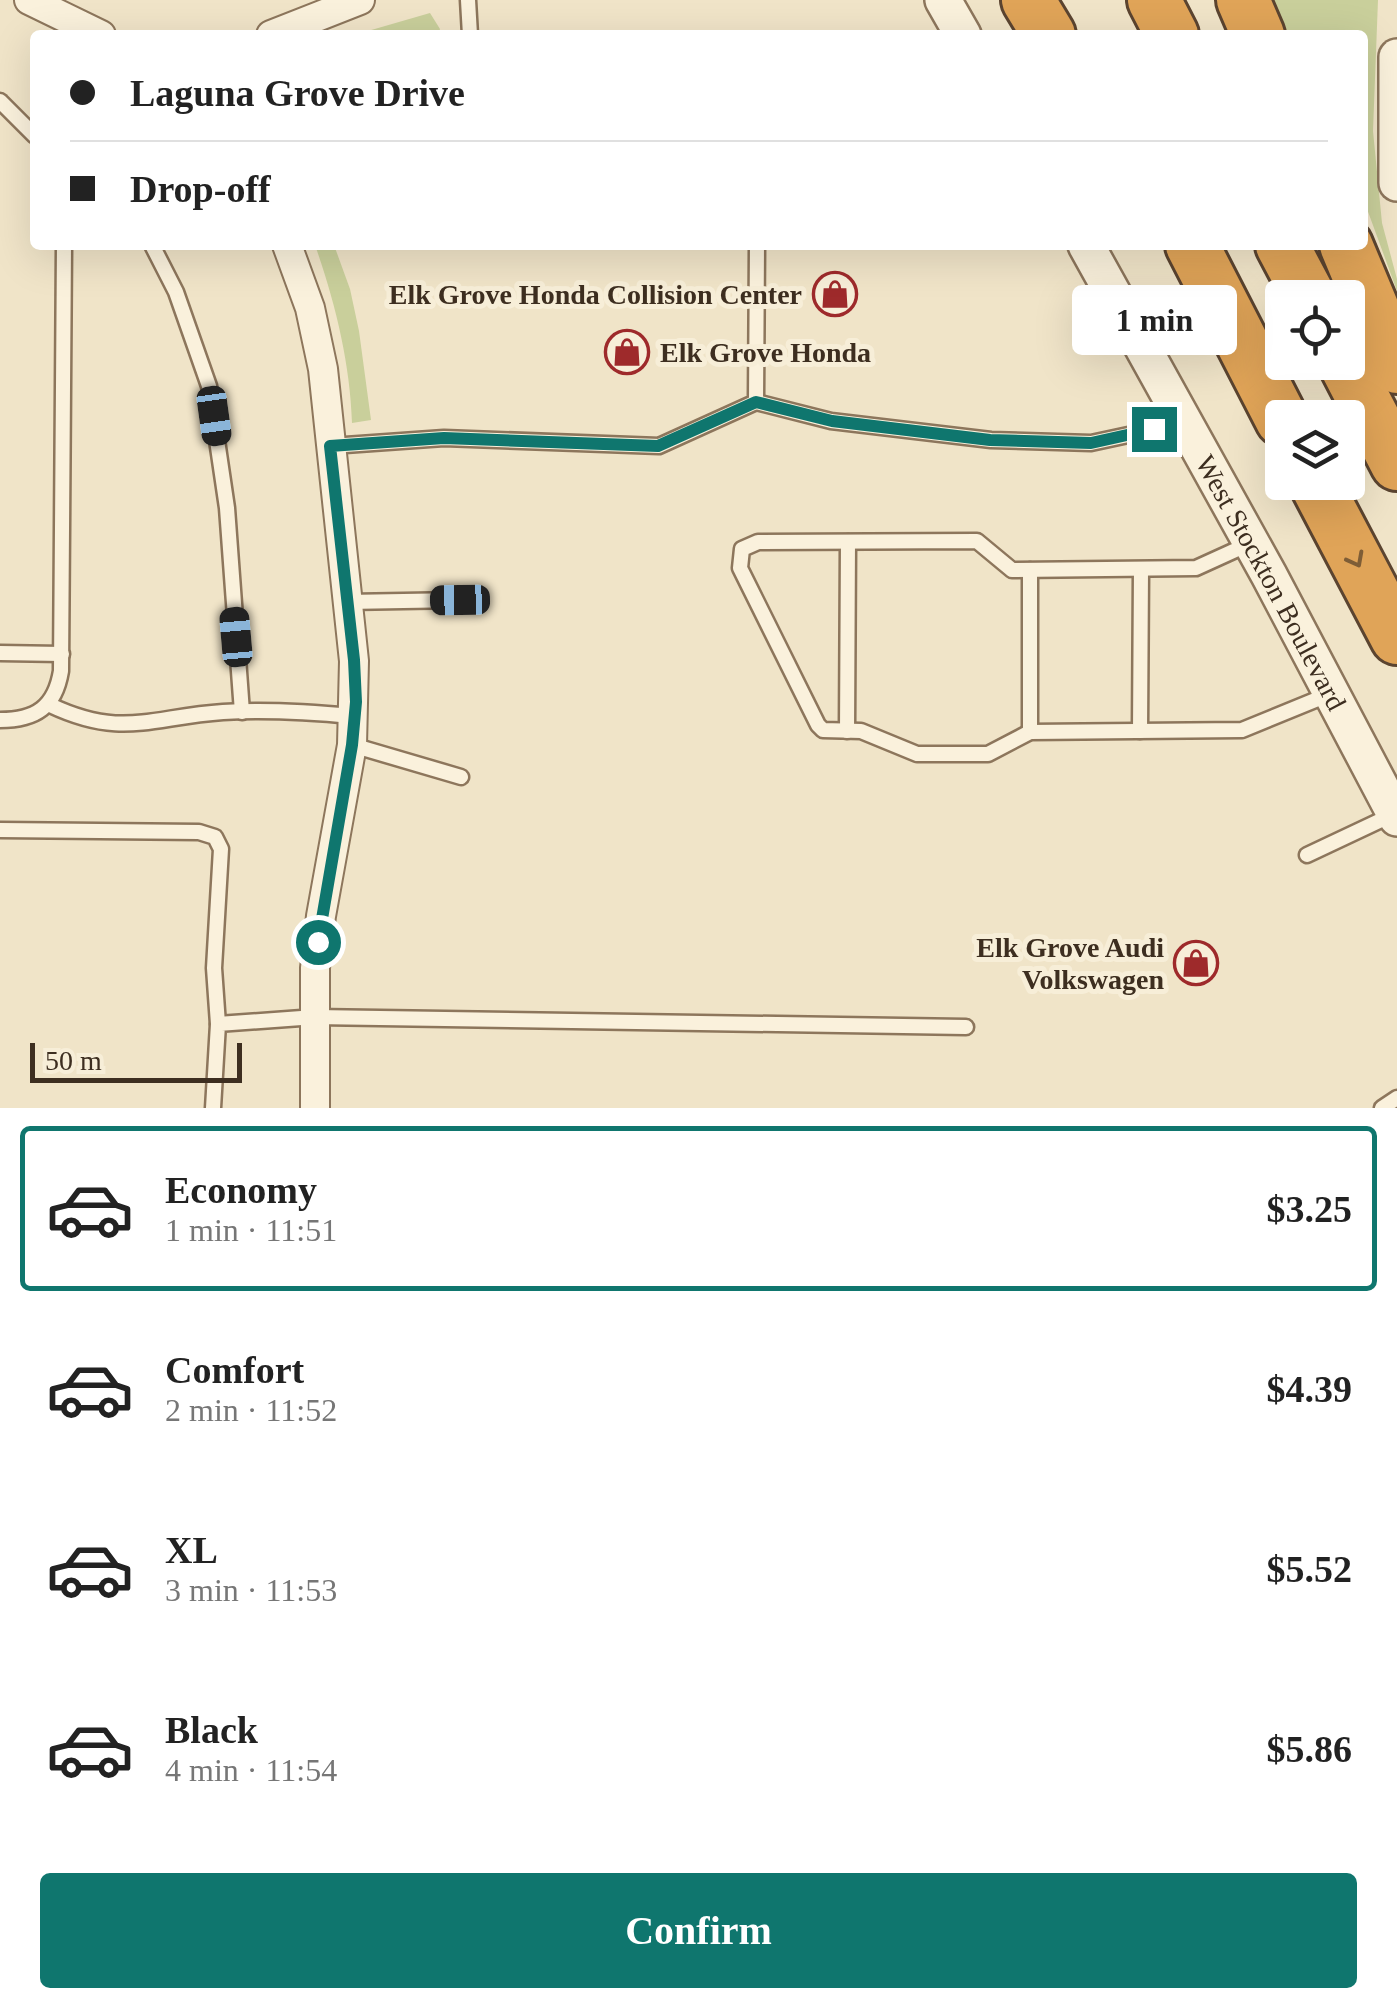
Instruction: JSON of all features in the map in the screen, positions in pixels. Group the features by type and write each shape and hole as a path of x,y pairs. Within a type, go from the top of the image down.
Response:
{"highway":[{"path":"1028,0 1046,30"},
{"path":"1066,0 1081,30"},
{"path":"1154,0 1169,30"},
{"path":"1243,0 1256,30"},
{"path":"1183,250 1252,362"},
{"path":"1195,250 1272,400"},
{"path":"1285,250 1300,280"},
{"path":"1348,250 1397,366"},
{"path":"1353,380 1397,464"},
{"path":"1325,500 1397,638"}],"street":[{"path":"28,0 91,30"},
{"path":"284,30 360,0"},
{"path":"943,0 960,30"},
{"path":"1397,57 1397,182"},
{"path":"288,250 310,308 323,369 354,660 352,745 320,916 315,1108"},
{"name":"West Stockton Boulevard","path":"1089,250 1252,543 1396,816"}],"lane":[{"path":"468,0 470,30"},
{"path":"0,101 30,131"},
{"path":"0,720 35,716 50,705 58,690 62,654 64,250"},
{"path":"155,250 176,292 209,386 226,508 242,712"},
{"path":"756,402 757,250"},
{"path":"330,446 444,438 658,446 756,402 832,421 990,440 1091,443 1185,422"},
{"path":"1252,543 1196,568 1142,570 1012,570 978,541 758,542 742,549 738,558 818,725 823,730 861,731 917,754 988,754 1030,732 1242,730 1332,694"},
{"path":"847,731 848,542"},
{"path":"1030,570 1030,732"},
{"path":"1140,731 1142,570"},
{"path":"347,602 460,600"},
{"path":"0,653 62,654"},
{"path":"50,705 77,718 103,724 139,724 242,712 354,716"},
{"path":"352,745 461,777"},
{"path":"1307,855 1396,816"},
{"path":"0,830 199,832 214,837 220,849 213,1108"},
{"path":"218,1024 315,1017 966,1027"},
{"path":"1382,1108 1397,1098"}],"green space":[{"path":"1270,0 1378,0 1373,131 1382,223 1397,291 1368,212 1368,30 1282,30"},
{"path":"430,13 440,29 440,30 371,30"},
{"path":"317,250 336,250 350,289 371,420 352,423 348,377"}],"place":[{"name":"Elk Grove Honda Collision Center","path":"835,294"},
{"name":"Elk Grove Honda","path":"627,352"},
{"name":"Elk Grove Audi Volkswagen","path":"1196,963"}],"route":[{"path":"318,942 356,702 330,446 444,438 658,446 756,402 832,421 990,440 1091,443 1154,429"}]}
